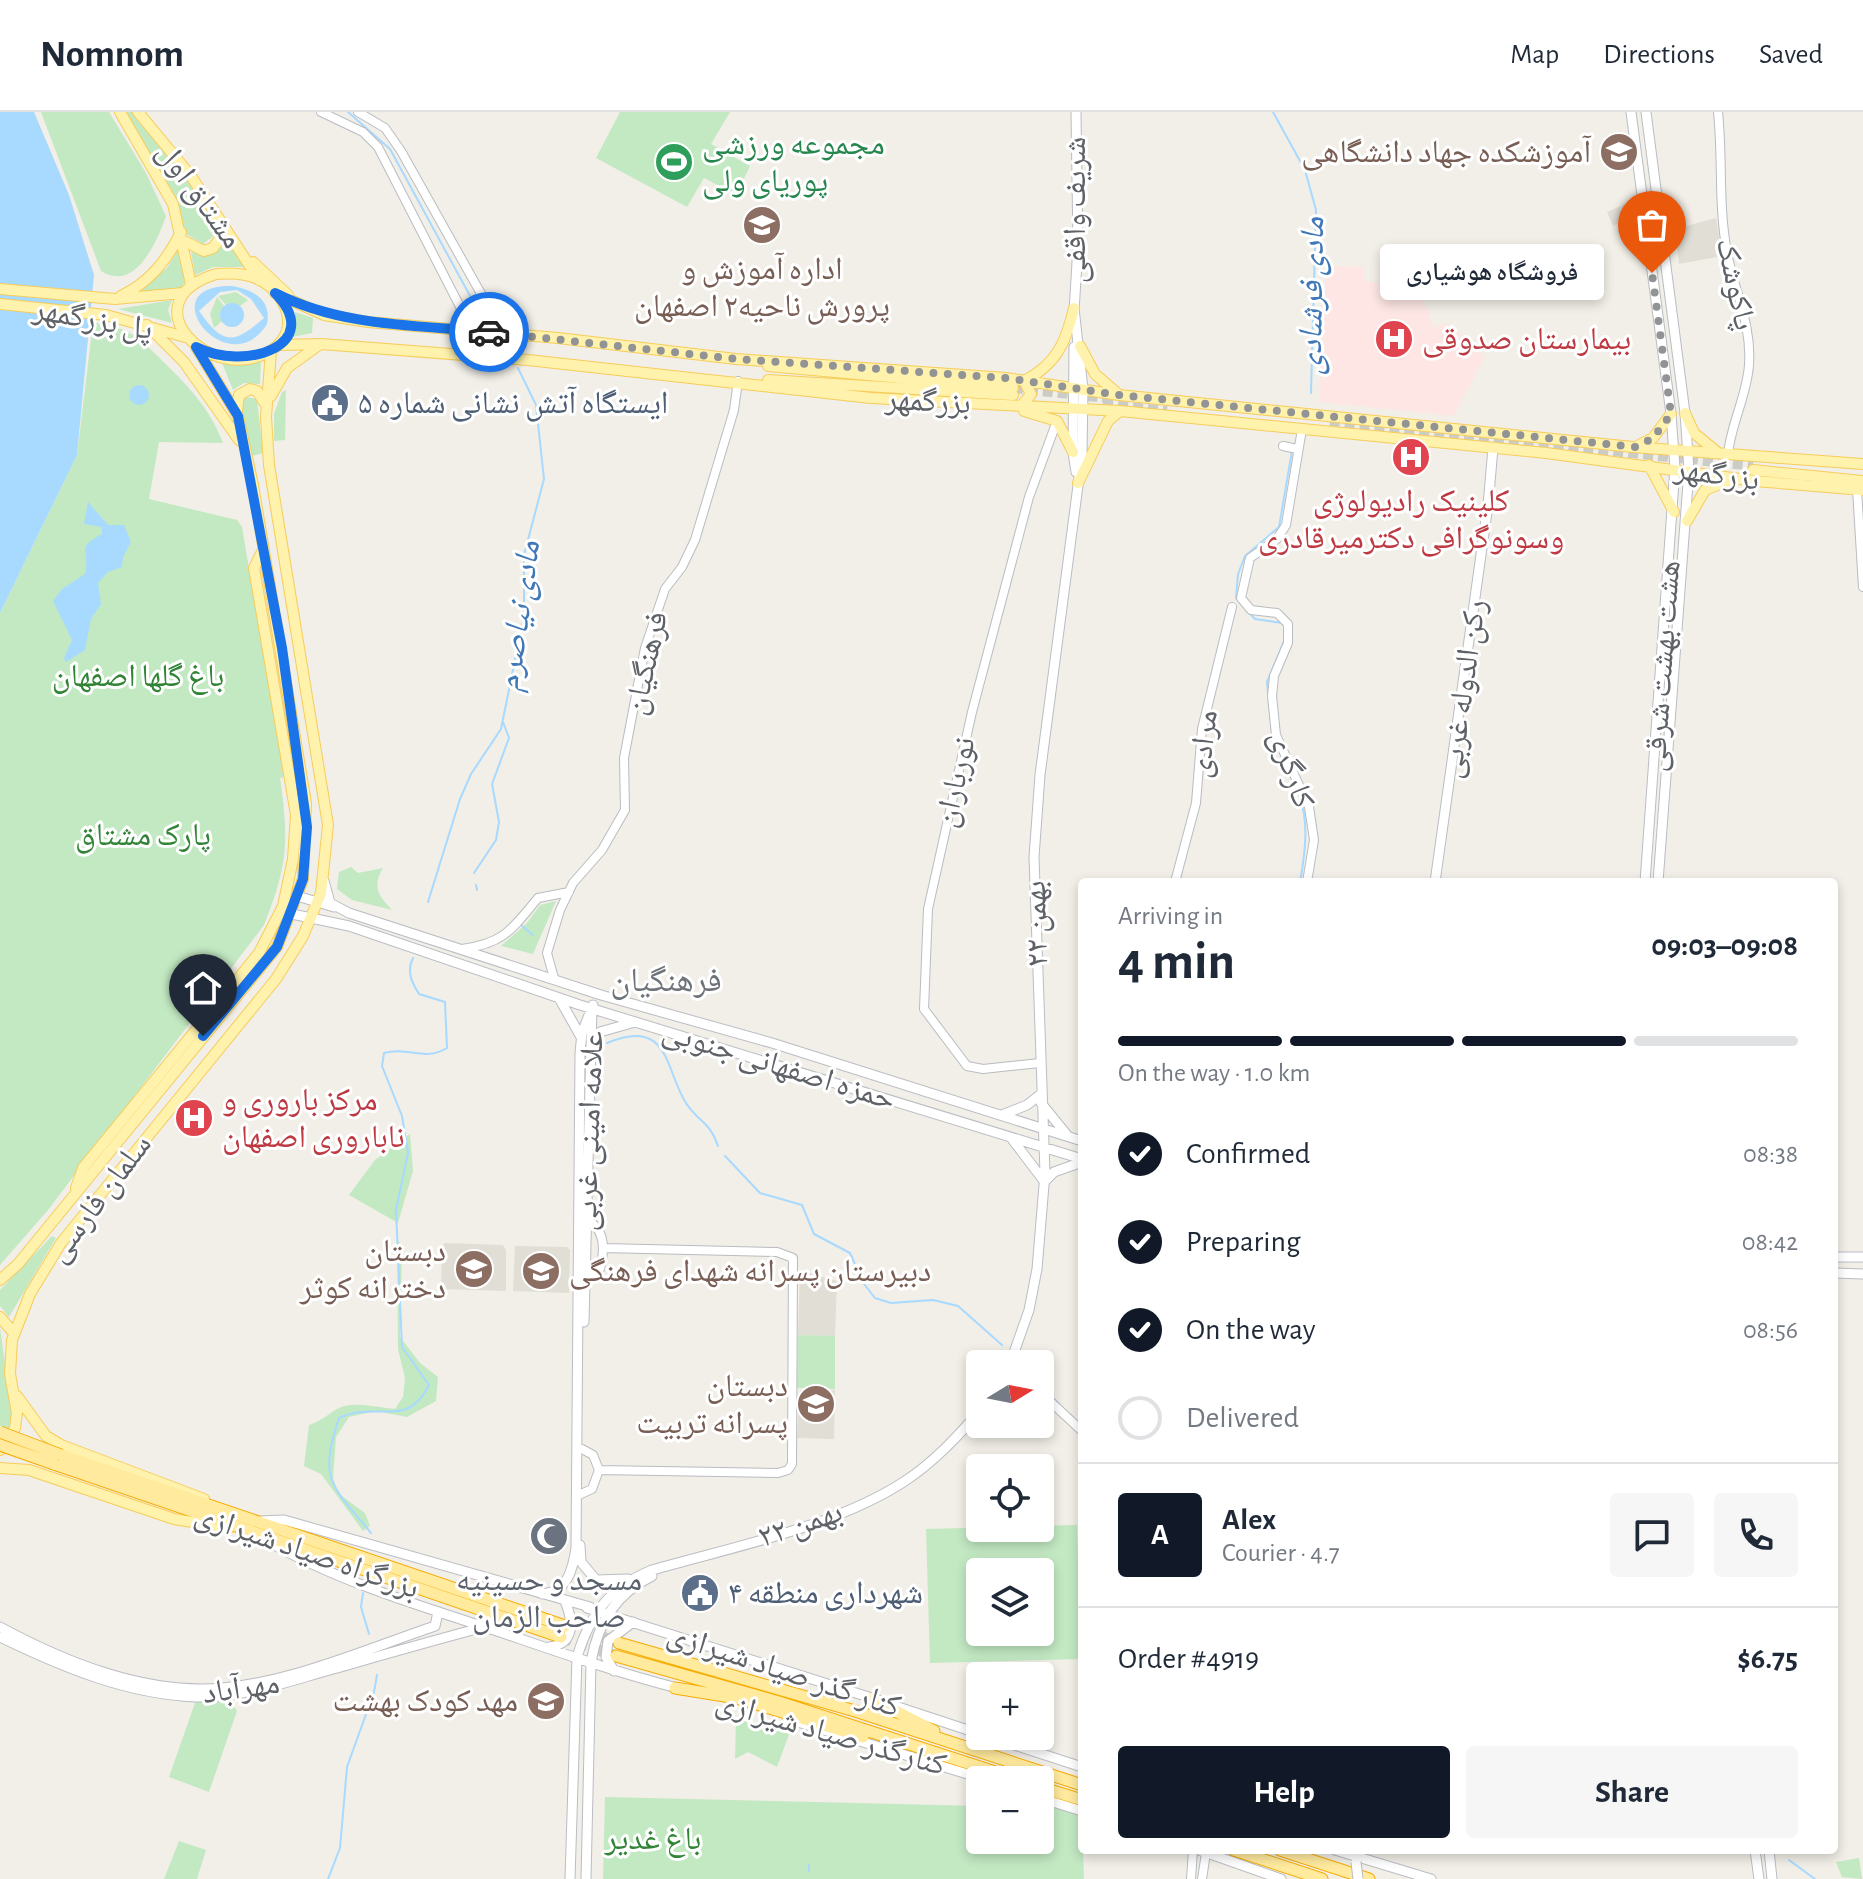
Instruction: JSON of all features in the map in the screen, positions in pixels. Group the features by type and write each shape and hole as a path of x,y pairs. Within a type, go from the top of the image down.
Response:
{"highway":[{"path":"0,1432 58,1460"},
{"path":"0,1447 58,1460"},
{"name":"بزرگراه صیاد شیرازی","path":"58,1460 563,1631"},
{"path":"619,1643 1078,1784"},
{"path":"616,1656 779,1702 978,1766"},
{"path":"675,1688 737,1698 902,1749 942,1754"},
{"path":"872,1699 962,1746"},
{"path":"1054,1791 1078,1799"},
{"path":"1246,1854 1322,1879"},
{"path":"1292,1854 1369,1879"}],"main road":[{"name":"مشتاق اول","path":"120,112 162,179 182,237 191,284"},
{"name":"مشتاق اول","path":"138,112 191,176 259,280"},
{"name":"شریف واقفی","path":"1076,112 1078,246 1074,308 1079,388"},
{"name":"هشت بهشت شرقی","path":"1631,112 1671,414 1675,468 1645,878"},
{"name":"هشت بهشت شرقی","path":"1646,112 1685,413 1689,470 1658,878"},
{"path":"111,299 147,279 167,259 182,237 204,251 219,243 226,230"},
{"path":"243,253 298,305"},
{"path":"216,274 259,280 275,293 289,315 289,327 275,348 252,358 237,358 208,353 185,337 177,314 183,293 191,284 216,274"},
{"name":"پل بزرگمهر","path":"0,289 111,299 183,293"},
{"name":"بزرگمهر","path":"275,293 324,315 368,322 503,333 736,359 1024,381 1119,395 1636,447 1723,454 1756,453 1863,464"},
{"name":"پل بزرگمهر","path":"0,304 106,315 185,337"},
{"path":"1022,405 1031,394 1024,381 1055,359 1066,342 1074,308"},
{"name":"شریف واقفی","path":"1074,308 1080,346 1079,388"},
{"path":"145,324 184,362 243,447"},
{"path":"75,1193 83,1168 270,936 283,906 297,832 294,766 254,568 263,550 237,403 243,390 257,391 266,405 287,368 321,344"},
{"name":"بزرگمهر","path":"275,348 321,344 738,381 871,398 1120,411 1493,448 1741,477 1754,472 1862,484"},
{"path":"1080,346 1095,374 1119,395"},
{"path":"196,347 238,416"},
{"name":"سلمان فارسی","path":"13,1332 30,1294 61,1243 276,979 303,936 317,902 328,825 322,775 292,624 269,465 266,405 275,348"},
{"name":"بزرگمهر","path":"736,359 787,371 1013,392 786,380 738,381"},
{"path":"1079,388 1079,409"},
{"path":"991,405 1042,414 1057,421 1073,452"},
{"name":"۲۲ بهمن","path":"1078,483 1073,452 1079,409"},
{"name":"۲۲ بهمن","path":"1017,1350 1037,1269 1044,1182 1034,857 1037,804 1078,483 1079,409"},
{"path":"1078,483 1108,421 1120,411"},
{"path":"1685,413 1694,433 1723,454"},
{"path":"1636,447 1653,438 1671,414"},
{"path":"1448,427 1448,444"},
{"name":"رکن الدوله غربی","path":"1436,878 1488,505 1493,448"},
{"path":"1754,472 1748,474 1747,464 1756,453"},
{"path":"1649,465 1674,512"},
{"path":"1687,521 1697,501 1711,485 1741,477"},
{"name":"سلمان فارسی","path":"0,1280 44,1231 277,947 297,896 307,827 294,766"},
{"path":"303,936 317,925 333,924 326,913 334,907 327,896 323,871"},
{"name":"حمزه اصفهانی جنوبی","path":"297,896 597,994 660,1010 1078,1140"},
{"name":"حمزه اصفهانی جنوبی","path":"292,914 333,924 1078,1160"},
{"name":"علامه امینی غربی","path":"542,1594 557,1590 568,1579 576,1548 586,1039 597,994"},
{"path":"556,996 586,1039 600,1032 640,1022"},
{"path":"657,1027 660,1010"},
{"name":"علامه امینی غربی","path":"586,1039 581,1494 583,1567 598,1581 632,1578"},
{"path":"1001,1115 1041,1098 1070,1137"},
{"path":"977,1126 981,1109"},
{"path":"1010,1136 1044,1182 1054,1172 1078,1163"},
{"path":"62,1209 64,1223 77,1223"},
{"path":"44,1231 49,1228 59,1232 61,1243"},
{"path":"1838,1257 1863,1257"},
{"path":"1838,1273 1863,1274"},
{"path":"0,1317 13,1332 10,1374 15,1393 15,1428 0,1447"},
{"path":"15,1393 46,1436 251,1526"},
{"name":"۲۲ بهمن","path":"685,1561 837,1514 903,1483 952,1443 966,1427"},
{"path":"29,1470 30,1449 46,1436"},
{"path":"0,1468 29,1470 174,1519 251,1526"},
{"name":"کنار گذر صیاد شیرازی","path":"251,1526 284,1520 565,1601 966,1729"},
{"name":"کنارگذر صیاد شیرازی","path":"251,1526 310,1566 438,1612 611,1670 762,1711 966,1774"},
{"path":"570,1879 577,1657 597,1611 616,1589 632,1578 685,1561"},
{"path":"597,1611 629,1590 685,1561"},
{"path":"590,1685 594,1677 611,1670 606,1657 608,1641 633,1622 623,1609 629,1590"},
{"path":"546,1647 563,1643 569,1636 572,1627 565,1601"},
{"path":"586,1879 590,1685 597,1611"},
{"name":"مهرآباد","path":"0,1627 99,1670 143,1682 194,1689 241,1685 278,1676 435,1626 438,1612"},
{"name":"مهرآباد","path":"0,1637 42,1658 118,1685 198,1697 240,1694 484,1627"},
{"path":"417,1632 420,1644"},
{"path":"564,1653 576,1670"},
{"path":"1031,1750 1078,1766"},
{"path":"1054,1802 1078,1810"},
{"path":"1208,1854 1281,1879"},
{"path":"1756,1854 1759,1879"},
{"path":"1769,1854 1772,1879"},
{"path":"1358,1879 1355,1856 1431,1879"},
{"path":"570,1866 586,1866"}],"street":[{"path":"321,112 363,132 378,147 472,330"},
{"path":"358,112 385,128 401,151 503,333"},
{"name":"پاکوشک","path":"1718,112 1722,147 1720,192 1727,253 1749,329 1749,368 1723,454"},
{"path":"465,314 478,322 492,315"},
{"name":"فرهنگیان","path":"554,978 549,967 547,947 569,892 612,837 625,810 624,758 641,669 665,589 682,567 695,540 734,410 738,381"},
{"name":"نورباران","path":"1040,1063 983,1069 967,1066 924,1009 922,990 928,909 948,808 1020,529 1057,421"},
{"name":"کارگری","path":"1302,429 1286,525 1277,539 1247,562 1243,602 1251,610 1277,613 1288,624 1288,643 1273,682 1270,726 1309,807 1314,840 1308,878"},
{"path":"1283,446 1297,449"},
{"path":"1862,484 1863,587"},
{"name":"مرادی","path":"1176,878 1196,803 1202,729 1232,607"},
{"path":"459,949 499,939 522,920 538,898 569,892"},
{"path":"585,1278 600,1269 603,1248 599,1229 586,1219"},
{"path":"599,1470 778,1473 788,1470 792,1464 796,1265 793,1258 777,1252 603,1248"},
{"path":"1054,1408 1078,1430"},
{"path":"1054,1409 1058,1412"},
{"path":"581,1494 592,1489 599,1470 593,1455 582,1449"},
{"path":"1191,1879 1198,1854"},
{"path":"1199,1854 1202,1879"}],"shaded area":[{"path":"1632,201 1634,215 1613,226 1607,212"},
{"path":"1716,218 1722,256 1679,264 1675,229"},
{"name":"بیمارستان صدوقی","path":"1327,266 1363,267 1364,281 1418,286 1434,328 1446,323 1485,356 1454,416 1319,402"},
{"name":"دبستان دخترانه کوثر","path":"445,1243 503,1245 506,1250 506,1291 441,1289 442,1246"},
{"name":"دبیرستان پسرانه شهدای فرهنگی","path":"515,1246 567,1247 570,1250 569,1293 513,1291"},
{"path":"800,1270 837,1281 835,1336 798,1335"},
{"name":"دبستان پسرانه تربیت","path":"800,1390 835,1390 834,1439 797,1438"},
{"name":"مهد کودک بهشت","path":"530,1693 562,1693 562,1709 531,1709"}],"green space":[{"path":"41,112 109,112 146,173 166,216 150,251 134,270 113,276 101,271"},
{"path":"123,112 134,112 179,168 218,227 215,235 203,244 186,234 171,188"},
{"name":"مجموعه ورزشی پوریای ولی","path":"620,112 730,112 711,144 750,166 736,195 704,178 687,207 596,158"},
{"path":"228,241 244,267 213,267 195,275 191,252 207,254"},
{"path":"180,247 186,281 180,289 135,294 167,268"},
{"path":"236,292 248,300 240,306 226,305 218,296"},
{"path":"217,297 224,306 222,321 214,328 210,314"},
{"path":"172,300 168,310 172,323 118,309"},
{"path":"295,312 313,318 312,333 292,337"},
{"name":"پارک مشتاق","path":"93,322 125,330 139,338 198,399 223,443 159,442 149,499 237,520 242,527 284,777 280,778 285,819 284,853 278,886 264,925 48,1210 0,1265 0,613 77,455"},
{"path":"261,359 260,384 244,383 233,390 222,363 251,363"},
{"path":"286,390 285,440 274,441 274,414 282,392"},
{"path":"246,397 257,399 263,453 252,456 241,404"},
{"path":"351,867 358,873 383,868 377,886 392,910 352,900 337,889 339,872"},
{"path":"556,901 533,954 501,946 527,923 540,905"},
{"path":"410,1134 413,1171 398,1223 349,1195 375,1160"},
{"path":"52,1236 56,1238 9,1317 0,1306 0,1290"},
{"path":"397,1239 402,1245 400,1337 420,1363 438,1377 436,1401 407,1417 376,1411 349,1417 336,1437 333,1479 339,1494 365,1513 370,1526 363,1531 321,1474 304,1466 309,1425 343,1406 395,1409 403,1397 405,1378 398,1349"},
{"path":"0,1327 12,1415 9,1429 0,1426"},
{"path":"798,1335 835,1336 835,1389 797,1388"},
{"path":"1077,1525 1078,1659 930,1663 926,1529 966,1528 966,1542 1054,1542 1054,1526"},
{"path":"196,1700 230,1700 237,1711 209,1792 169,1777"},
{"path":"736,1718 790,1732 777,1767 748,1752 735,1759"},
{"name":"باغ غدیر","path":"605,1797 966,1806 966,1854 1054,1854 1054,1802 1078,1810 1078,1854 1083,1854 1084,1879 603,1879"},
{"path":"179,1841 206,1850 197,1879 164,1879"},
{"path":"1859,1858 1862,1879 1842,1877 1836,1862"}],"water":[{"path":"0,112 34,112 69,195 94,275 77,455 0,613"},
{"path":"231,286 253,293 266,308 267,324 251,340 233,344 217,339 203,328 196,314 196,300 207,290","holes":["237,290 251,299 264,318 236,337 222,335 199,311 220,292"]},
{"path":"232,303 243,310 244,315 237,326 232,327 221,320 220,315 227,304"},
{"path":"135,385 143,385 149,395 143,405 135,405 129,399 129,391"},
{"path":"88,502 108,525 124,525 131,542 123,557 122,567 108,572 98,583 101,604 91,619 85,650 66,662 64,658 72,640 53,601 62,589 85,574 86,547 102,534 102,527 84,524"}],"waterway":[{"name":"مادی نیاصرم","path":"348,112 390,149 481,316"},
{"name":"مادی فرشادی","path":"1273,112 1305,170 1316,210 1311,393"},
{"name":"مادی نیاصرم","path":"428,902 460,799 471,774 501,729 524,616 524,555 544,479 536,405 518,368"},
{"path":"1282,623 1255,619 1236,598 1238,574 1245,556 1279,527 1292,451"},
{"path":"1272,732 1267,682 1285,639"},
{"path":"474,873 496,840 499,822 492,784 509,738 503,722"},
{"path":"1275,742 1297,791"},
{"path":"1300,797 1305,828 1301,878"},
{"path":"476,885 477,890"},
{"path":"522,926 533,935"},
{"path":"371,1533 332,1482 330,1456 339,1418 353,1413 390,1412 411,1407 429,1385 402,1347 396,1210 408,1153 402,1116 382,1066 384,1053 431,1054 447,1048 445,1002 419,994 410,972 413,958"},
{"path":"607,1043 643,1036 654,1042 662,1051 686,1103 711,1131 718,1146"},
{"path":"725,1156 760,1193 802,1205 814,1234 850,1253 864,1284 875,1298 891,1303 933,1300 958,1306 1002,1345"},
{"path":"1054,1399 1059,1404"},
{"path":"363,1593 361,1607 369,1634"},
{"path":"328,1879 340,1848 347,1767 374,1692 377,1675"},
{"path":"1789,1860 1815,1879"},
{"path":"809,1865 809,1871"}],"tunnel":[{"path":"1013,388 1115,399"},
{"path":"1103,404 1167,411"},
{"path":"1330,421 1753,466"},
{"path":"565,1626 619,1642"},
{"path":"561,1637 613,1655"}],"way so far":[{"path":"489,332 736,359 1006,378 1119,395 1636,447 1653,438 1671,414 1652,273"}],"place":[{"name":"آموزشکده جهاد دانشگاهی","path":"1619,152"},
{"name":"مجموعه ورزشی پوریای ولی","path":"674,162"},
{"name":"اداره آموزش و پرورش ناحیه۲ اصفهان","path":"762,225"},
{"name":"فروشگاه هوشیاری","path":"1652,273"},
{"name":"بیمارستان صدوقی","path":"1394,339"},
{"name":"ایستگاه آتش نشانی شماره ۵","path":"330,403"},
{"name":"کلینیک رادیولوژی وسونوگرافی دکترمیرقادری","path":"1411,457"},
{"name":"مرکز باروری و ناباروری اصفهان","path":"194,1118"},
{"name":"دبستان دخترانه کوثر","path":"474,1269"},
{"name":"دبیرستان پسرانه شهدای فرهنگی","path":"541,1271"},
{"name":"دبستان پسرانه تربیت","path":"816,1404"},
{"name":"مسجد و حسینیه صاحب الزمان","path":"549,1536"},
{"name":"شهرداری منطقه ۴","path":"700,1593"},
{"name":"مهد کودک بهشت","path":"546,1701"}],"district":[{"name":"فرهنگیان","path":"666,981"}],"route":[{"path":"203,1036 277,947 303,879 307,827 282,648 238,416 222,384 196,347 222,357 252,358 280,345 289,327 289,315 275,293 324,315 368,322 489,332"}],"park label":[{"name":"باغ گلها اصفهان","path":"138,676"}]}
